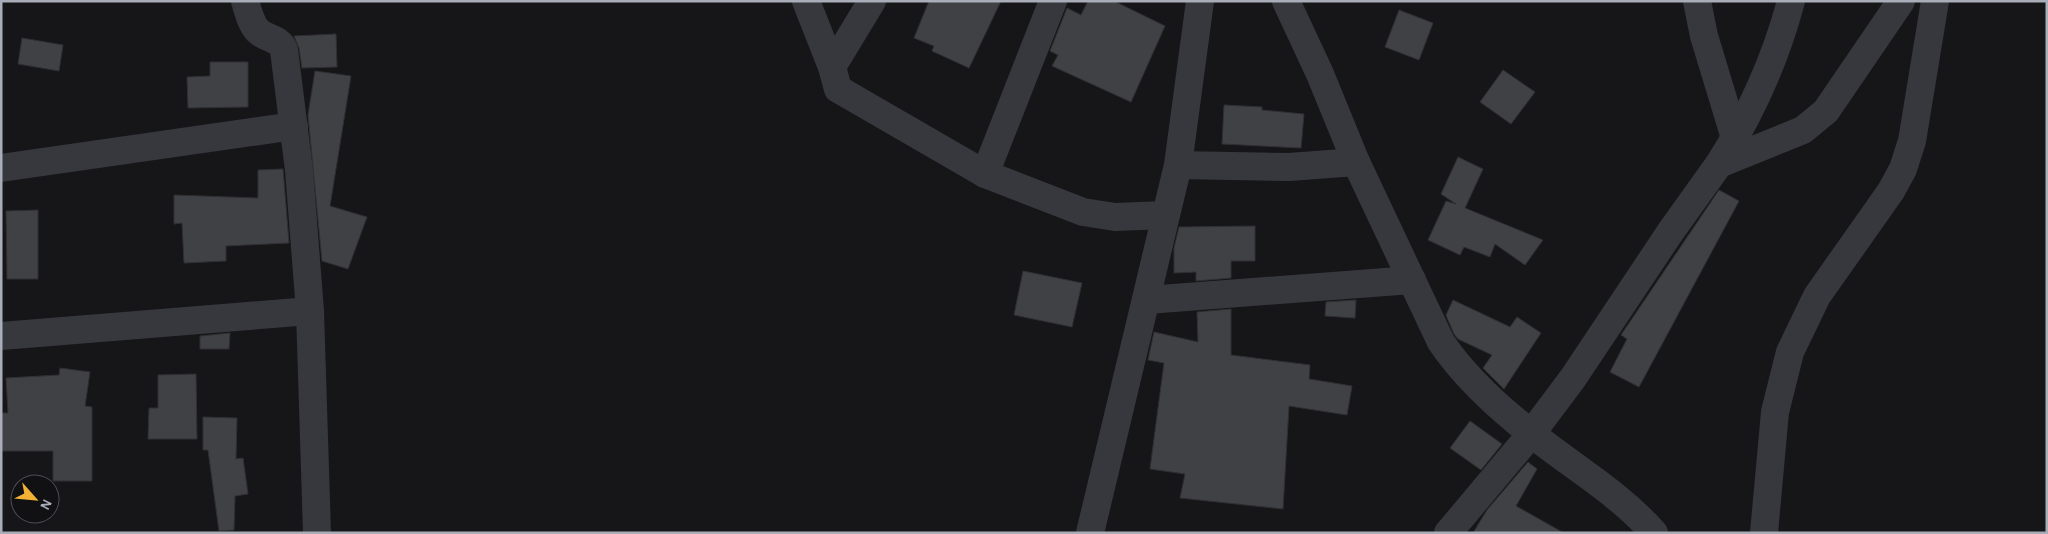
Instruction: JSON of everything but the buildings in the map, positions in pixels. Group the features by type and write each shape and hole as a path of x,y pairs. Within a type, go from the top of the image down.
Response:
{"street":[{"path":"245,1 259,32 282,45 294,126 310,311 317,533"},
{"path":"806,1 832,67 838,90 844,94 985,174 1083,212 1115,218 1165,215"},
{"path":"832,67 872,1"},
{"path":"985,174 1053,1"},
{"path":"1090,533 1178,165 1200,1"},
{"path":"1286,1 1320,74 1356,162 1441,342 1457,365 1531,434 1610,491 1638,515 1654,533"},
{"path":"1697,1 1704,36 1735,138"},
{"path":"1448,533 1531,434 1573,378 1671,231 1719,164 1735,138 1772,59 1790,1"},
{"path":"1719,164 1803,130 1826,111 1901,1"},
{"path":"1764,533 1776,412 1790,352 1817,296 1890,191 1903,169 1912,142 1935,1"},
{"path":"1,168 294,126"},
{"path":"1178,165 1289,167 1356,162"},
{"path":"1147,300 1412,280"},
{"path":"1,336 310,311"}]}
